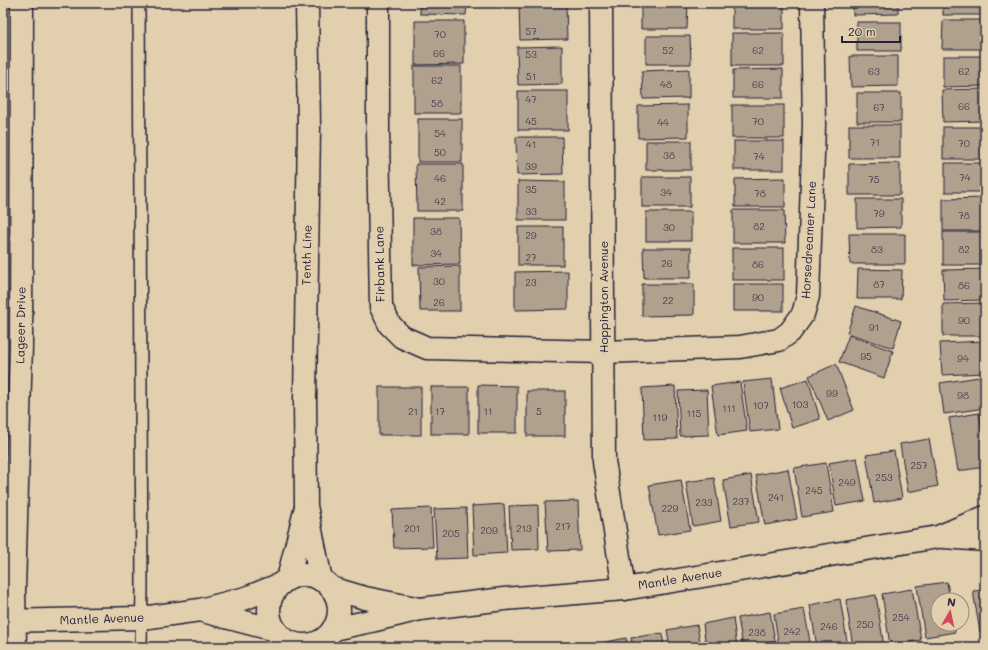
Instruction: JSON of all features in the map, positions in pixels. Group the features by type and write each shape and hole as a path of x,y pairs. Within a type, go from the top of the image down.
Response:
{"street":[{"name":"Lageer Drive","path":"15,647 9,621 14,590 21,345 22,3"},
{"name":"Tenth Line","path":"307,3 309,127 305,400 306,506 326,584"},
{"name":"Firbank Lane","path":"378,3 378,132 381,307 390,325 402,337 427,348 604,352"},
{"name":"Hoppington Avenue","path":"601,3 604,461 624,589"},
{"name":"Horsedreamer Lane","path":"604,352 740,347 780,340 790,332 803,314 808,296 813,133 812,3"},
{"name":"Tenth Line","path":"284,581 306,506"},
{"name":"Mantle Avenue","path":"938,537 985,517"},
{"name":"Mantle Avenue","path":"325,638 371,621 420,609 504,599 624,589 938,537 985,540"},
{"path":"299,575 311,575 326,584 336,598 338,608 337,619 325,638 313,643 303,644 293,643 282,638 271,621 269,610 270,600 274,591 284,581 299,575"},
{"name":"Mantle Avenue","path":"9,621 142,618 200,610 246,598 284,581"},
{"name":"Mantle Avenue","path":"326,584 365,598 420,609"},
{"name":"Mantle Avenue","path":"200,610 282,638"}],"lane":[{"path":"139,3 141,647"}],"building":[{"path":"420,3 467,3 466,15 420,14"},
{"path":"519,3 566,3 567,39 520,40"},
{"path":"641,3 688,3 687,29 641,29"},
{"path":"732,3 784,3 784,29 732,29"},
{"path":"853,3 898,3 898,14 853,15"},
{"path":"943,3 985,3 985,15 943,15"},
{"path":"943,20 985,20 985,49 942,49"},
{"path":"415,21 464,21 464,64 415,65"},
{"path":"857,22 901,22 901,51 857,51"},
{"path":"732,33 784,33 784,66 732,66"},
{"path":"646,36 690,36 691,64 646,64"},
{"path":"562,46 562,84 518,85 517,47"},
{"path":"850,56 898,56 898,86 851,87"},
{"path":"943,56 985,56 985,86 943,87"},
{"path":"414,66 461,66 461,113 414,113"},
{"path":"689,69 689,98 643,99 642,71"},
{"path":"783,69 783,98 733,98 733,70"},
{"path":"985,89 985,121 943,122 942,90"},
{"path":"518,91 568,91 568,130 518,130"},
{"path":"857,93 901,93 901,122 857,122"},
{"path":"688,105 688,137 638,138 638,106"},
{"path":"732,105 784,105 784,138 732,138"},
{"path":"418,119 462,119 462,162 418,162"},
{"path":"849,125 900,125 900,158 849,158"},
{"path":"943,127 985,127 985,159 943,159"},
{"path":"516,137 562,137 563,174 517,175"},
{"path":"646,141 691,141 691,170 646,170"},
{"path":"734,141 784,141 784,170 734,170"},
{"path":"900,163 900,195 849,195 849,164"},
{"path":"945,163 985,163 985,192 945,192"},
{"path":"416,164 463,164 463,211 417,211"},
{"path":"642,177 690,177 690,207 642,207"},
{"path":"785,178 785,207 735,207 735,179"},
{"path":"518,181 565,182 565,220 518,220"},
{"path":"985,198 985,231 943,231 943,199"},
{"path":"857,199 901,199 901,227 857,228"},
{"path":"733,210 784,210 785,243 733,243"},
{"path":"646,212 691,212 691,241 646,241"},
{"path":"413,218 459,218 460,264 413,265"},
{"path":"518,227 563,227 563,265 518,265"},
{"path":"943,232 985,232 985,265 943,265"},
{"path":"849,234 905,234 905,264 850,264"},
{"path":"643,248 691,248 691,278 644,278"},
{"path":"732,248 784,248 784,280 732,280"},
{"path":"460,266 460,311 420,311 419,267"},
{"path":"858,269 902,270 901,299 857,299"},
{"path":"985,269 985,300 944,301 943,270"},
{"path":"568,271 568,309 515,310 515,272"},
{"path":"642,284 694,284 694,315 642,316"},
{"path":"733,284 783,284 783,311 733,311"},
{"path":"985,303 985,336 943,336 943,304"},
{"path":"856,306 901,321 893,348 847,333"},
{"path":"849,335 893,351 884,378 839,362"},
{"path":"985,341 985,373 942,375 940,343"},
{"path":"836,364 854,410 828,421 809,376"},
{"path":"985,376 985,408 944,414 940,383"},
{"path":"772,379 778,429 750,432 743,382"},
{"path":"808,379 820,419 792,428 780,388"},
{"path":"740,382 747,431 718,435 711,386"},
{"path":"478,385 517,386 517,433 478,433"},
{"path":"675,386 677,439 644,440 642,388"},
{"path":"379,387 421,387 421,435 379,435"},
{"path":"431,387 469,387 469,434 431,434"},
{"path":"707,390 709,435 680,436 678,391"},
{"path":"527,391 565,391 565,436 527,436"},
{"path":"979,413 985,445 985,467 958,471 949,418"},
{"path":"929,439 938,486 908,492 900,444"},
{"path":"894,451 902,498 874,503 866,455"},
{"path":"857,458 865,501 836,506 829,463"},
{"path":"826,463 834,512 802,517 794,468"},
{"path":"788,469 797,519 765,525 756,475"},
{"path":"751,475 759,522 731,526 723,480"},
{"path":"714,478 721,521 693,526 686,482"},
{"path":"681,480 690,530 658,535 649,485"},
{"path":"578,501 580,550 548,551 545,502"},
{"path":"504,504 507,553 474,555 472,506"},
{"path":"538,505 539,549 511,550 509,506"},
{"path":"431,508 433,547 394,548 392,510"},
{"path":"466,508 468,558 437,559 434,509"},
{"path":"947,582 949,592 930,592 930,632 955,632 925,637 917,586"},
{"path":"912,589 921,640 890,645 882,594"},
{"path":"985,590 985,631 980,632 973,591"},
{"path":"876,595 884,647 853,647 846,600"},
{"path":"840,599 848,647 817,647 810,605"},
{"path":"804,609 811,647 779,647 774,614"},
{"path":"770,612 776,647 743,647 738,618"},
{"path":"733,618 737,647 706,647 703,624"},
{"path":"697,625 701,647 670,647 667,630"},
{"path":"662,633 664,647 633,647 631,638"},
{"path":"626,638 628,647 596,647 596,644"},
{"path":"590,644 591,647 561,647"}]}
